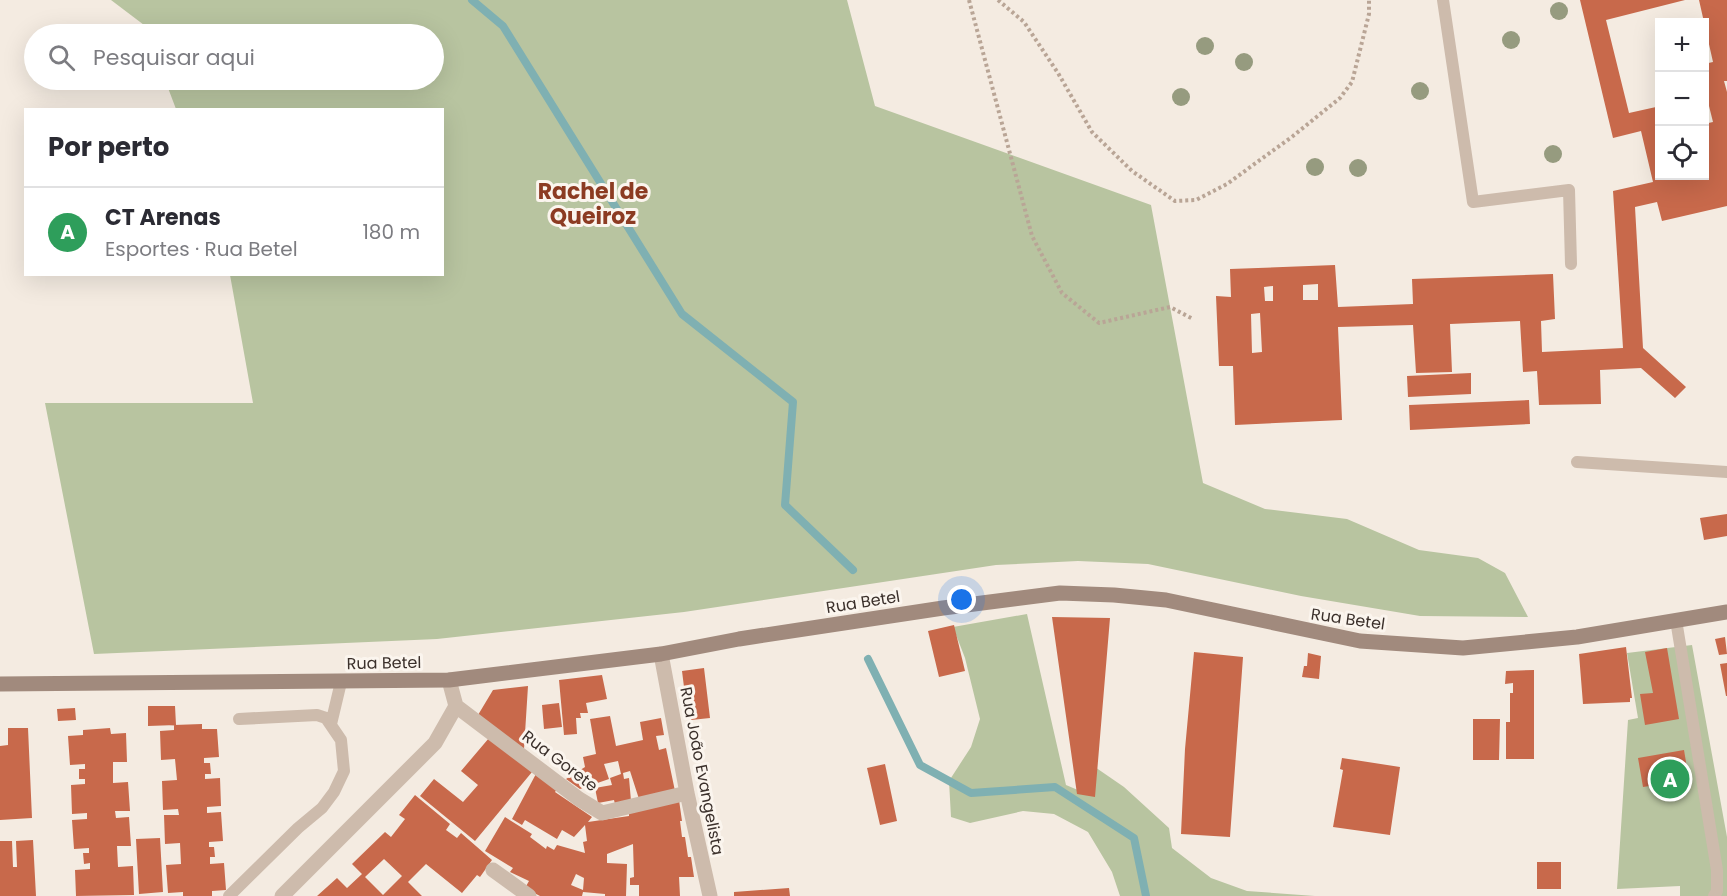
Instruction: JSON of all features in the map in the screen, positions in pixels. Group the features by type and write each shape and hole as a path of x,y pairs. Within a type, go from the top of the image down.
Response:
{"street":[{"name":"Rua Betel","path":"0,684 449,680 661,654 932,609 1060,593 1114,594 1166,600 1360,642 1463,648 1577,637 1727,612"},
{"name":"Rua João Evangelista","path":"661,654 687,793 710,896"},
{"path":"282,896 435,743 456,706 449,680"},
{"name":"Rua Gorete","path":"456,706 579,799 602,813 687,793"},
{"path":"493,870 529,896"}],"lane":[{"path":"1443,0 1473,202 1569,190 1571,264"},
{"path":"1577,462 1727,472"},
{"path":"1676,620 1717,870 1717,891 1714,896"},
{"path":"332,724 341,681"},
{"path":"229,896 298,828 322,808 334,792 344,771 341,740 326,718 317,715 239,719"}],"path":[{"path":"969,0 1032,236 1062,293 1099,323 1170,307 1193,319"},
{"path":"998,0 1024,22 1058,73 1092,132 1132,171 1175,201 1196,200 1227,184 1340,98 1352,82 1369,14 1369,0"}],"green space":[{"path":"111,0 847,0 875,106 1151,205 1203,483 1265,509 1347,519 1419,550 1478,558 1505,573 1528,617 1420,616 1301,596 1148,564 1078,561 996,565 684,612 437,639 94,654 45,403 253,403 230,276 444,276 444,108 176,108 169,90 444,90 444,24 143,24"},
{"path":"1027,614 1066,785 1092,796 1092,765 1124,787 1169,828 1172,848 1211,878 1247,891 1315,896 1120,896 1112,872 1088,832 1054,814 1023,811 970,823 951,817 949,781 971,747 980,719 965,658 953,627"},
{"path":"1692,645 1727,837 1727,896 1680,896 1680,886 1617,889 1628,720 1638,718 1627,653"}],"building":[{"path":"1580,0 1685,0 1606,20 1629,113 1655,107 1655,180 1709,180 1709,123 1713,122 1709,106 1709,63 1713,62 1709,44 1709,18 1703,18 1699,0 1727,0 1727,81 1724,81 1727,92 1727,206 1662,221 1657,202 1635,207 1643,348 1686,387 1675,398 1641,368 1600,370 1601,404 1539,405 1537,371 1523,372 1520,321 1450,324 1452,372 1416,373 1413,325 1338,327 1342,420 1235,425 1233,366 1219,366 1216,296 1231,297 1230,269 1335,265 1338,307 1413,304 1412,279 1553,274 1555,319 1541,321 1542,352 1623,348 1613,191 1653,182 1641,131 1613,138","holes":["1318,284 1318,300 1303,300 1303,285","1273,286 1273,301 1265,301 1264,287","1260,313 1262,352 1252,353 1251,314"]},
{"path":"1471,373 1471,394 1408,397 1407,376"},
{"path":"1529,400 1530,424 1410,430 1409,405"},
{"path":"1727,514 1727,536 1704,540 1700,518"},
{"path":"1052,617 1110,618 1095,797 1077,794"},
{"path":"954,625 965,671 939,677 928,631"},
{"path":"1725,637 1727,654 1719,655 1715,639"},
{"path":"1626,647 1632,698 1630,702 1583,704 1579,654"},
{"path":"1667,648 1679,719 1645,725 1640,694 1653,693 1645,652"},
{"path":"1194,652 1243,657 1230,837 1181,834 1185,749"},
{"path":"1308,653 1321,656 1319,679 1302,677 1304,666 1307,666"},
{"path":"1727,663 1727,696 1726,696 1720,664"},
{"path":"704,668 710,718 691,720 687,687 684,687 682,671"},
{"path":"1534,670 1534,759 1506,759 1506,722 1510,722 1510,693 1513,693 1513,683 1505,684 1506,671"},
{"path":"602,675 607,699 586,703 588,713 580,713 581,718 576,718 577,734 564,735 559,680"},
{"path":"528,686 524,749 478,715 493,690"},
{"path":"559,703 562,727 544,729 542,705"},
{"path":"148,706 175,706 176,725 148,726"},
{"path":"75,708 76,720 58,721 57,709"},
{"path":"610,716 616,746 643,740 640,722 661,718 664,735 656,736 659,750 666,748 675,791 639,799 630,771 623,773 624,779 629,778 631,801 615,804 614,800 598,803 595,788 612,785 610,778 621,774 618,761 604,764 609,779 580,789 566,779 585,767 583,757 596,754 590,719"},
{"path":"1473,719 1500,719 1499,760 1473,760"},
{"path":"202,724 202,729 217,729 219,757 204,758 204,763 210,763 211,774 205,774 205,779 220,778 221,806 207,807 207,813 221,812 223,841 209,842 209,847 214,847 215,857 210,857 210,864 224,863 226,890 212,891 212,896 183,896 183,892 168,893 166,865 181,864 180,843 165,844 164,815 179,815 178,809 163,810 162,781 177,780 175,759 161,760 160,731 174,730 174,725"},
{"path":"8,728 28,728 32,818 0,820 0,746 8,745"},
{"path":"110,728 111,734 126,733 127,762 113,762 113,783 128,782 130,811 115,811 116,818 129,817 131,846 117,846 118,867 133,866 134,895 76,896 75,870 90,869 90,863 84,864 83,853 89,853 89,848 74,849 72,820 87,819 87,813 72,814 71,785 85,784 85,779 79,779 79,769 85,769 85,764 70,765 68,736 83,735 83,730"},
{"path":"489,738 532,772 475,841 420,796 434,779 463,802 478,785 461,771"},
{"path":"1684,750 1689,780 1643,787 1638,758"},
{"path":"1342,758 1400,767 1390,835 1333,827 1343,770 1340,769"},
{"path":"885,764 897,821 880,825 867,768"},
{"path":"537,772 559,786 555,792 592,817 588,822 629,816 629,812 679,800 682,837 685,837 688,857 691,857 694,877 679,877 680,896 639,896 639,885 630,885 630,878 634,877 633,844 607,854 607,863 627,864 626,896 605,896 605,894 583,892 582,896 540,896 525,888 529,881 510,872 513,868 485,851 505,817 532,834 530,837 546,849 547,846 554,850 557,845 585,853 583,842 587,841 585,825 574,837 562,830 557,839 525,820 522,825 512,819","holes":["576,874 584,878 583,890 571,885"]},
{"path":"415,795 450,824 446,830 457,838 461,833 492,860 480,877 477,875 462,893 426,864 408,882 422,896 317,896 337,878 347,888 362,874 352,864 385,832 391,837 405,819 399,815","holes":["384,859 402,876 383,895 365,877"]},
{"path":"160,838 163,892 139,894 136,839"},
{"path":"33,840 36,896 0,896 0,841 12,841 13,867 17,867 16,841"},
{"path":"1537,862 1561,862 1561,889 1537,889"},
{"path":"789,888 790,896 734,896 734,892"}],"waterway":[{"path":"472,0 503,26 682,314 793,402 785,505 853,570"},
{"path":"868,659 920,765 971,793 1055,787 1134,838 1146,896"}],"place":[{"name":"CT Arenas","path":"1670,779"}],"district":[{"name":"Rachel de Queiroz","path":"593,204"}]}
